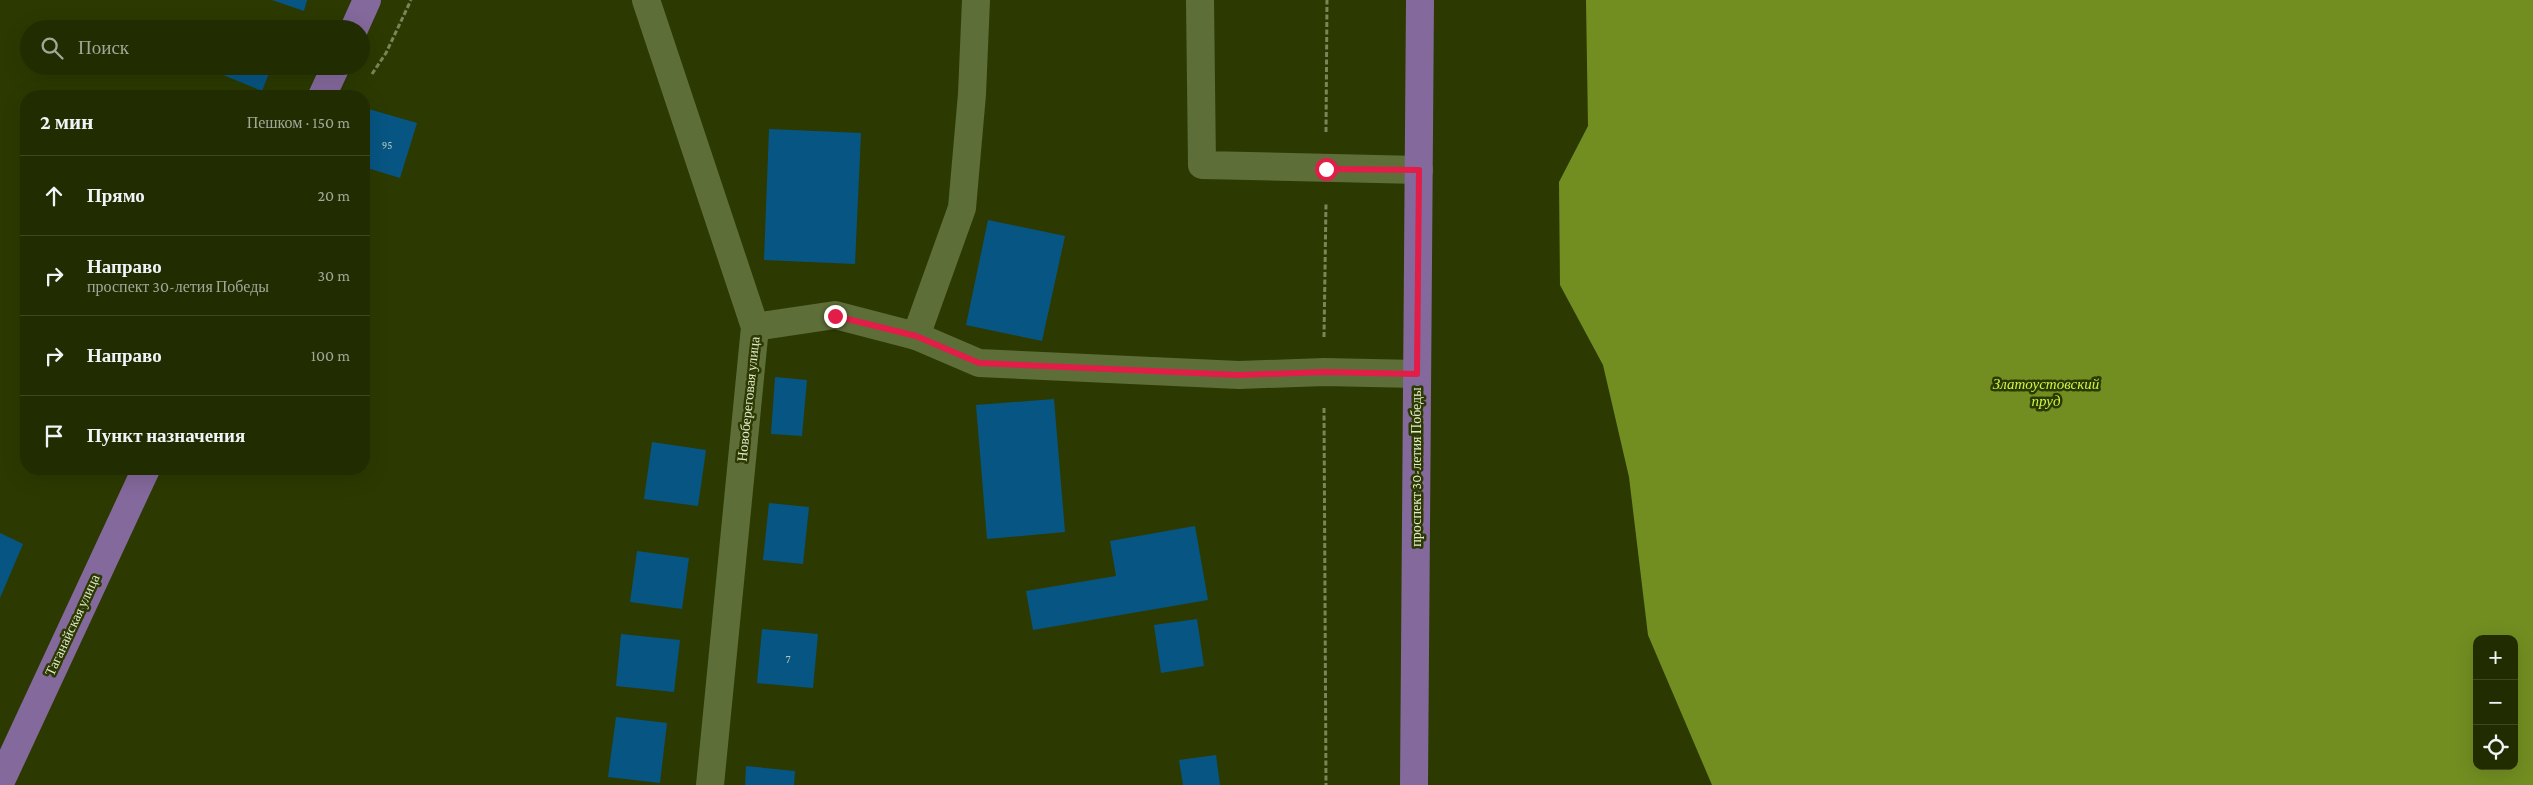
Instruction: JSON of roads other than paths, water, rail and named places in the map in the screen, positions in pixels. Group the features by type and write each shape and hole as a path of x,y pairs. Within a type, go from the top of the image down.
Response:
{"main road":[{"path":"358,20 367,0"},
{"name":"проспект 30-летия Победы","path":"1414,785 1420,0"},
{"path":"325,90 332,75"},
{"name":"Таганайская улица","path":"0,783 143,475"}],"street":[{"name":"Новобереговая улица","path":"646,0 755,327 710,785"},
{"path":"916,336 962,208 972,94 976,0"},
{"path":"1200,0 1202,165 1419,170"},
{"path":"755,327 835,316 916,336 979,363 1239,375 1324,372 1417,374"}],"water":[{"name":"Златоустовский пруд","path":"1586,0 2533,0 2533,785 1712,785 1648,635 1629,477 1603,365 1560,285 1559,182 1588,126"}]}
